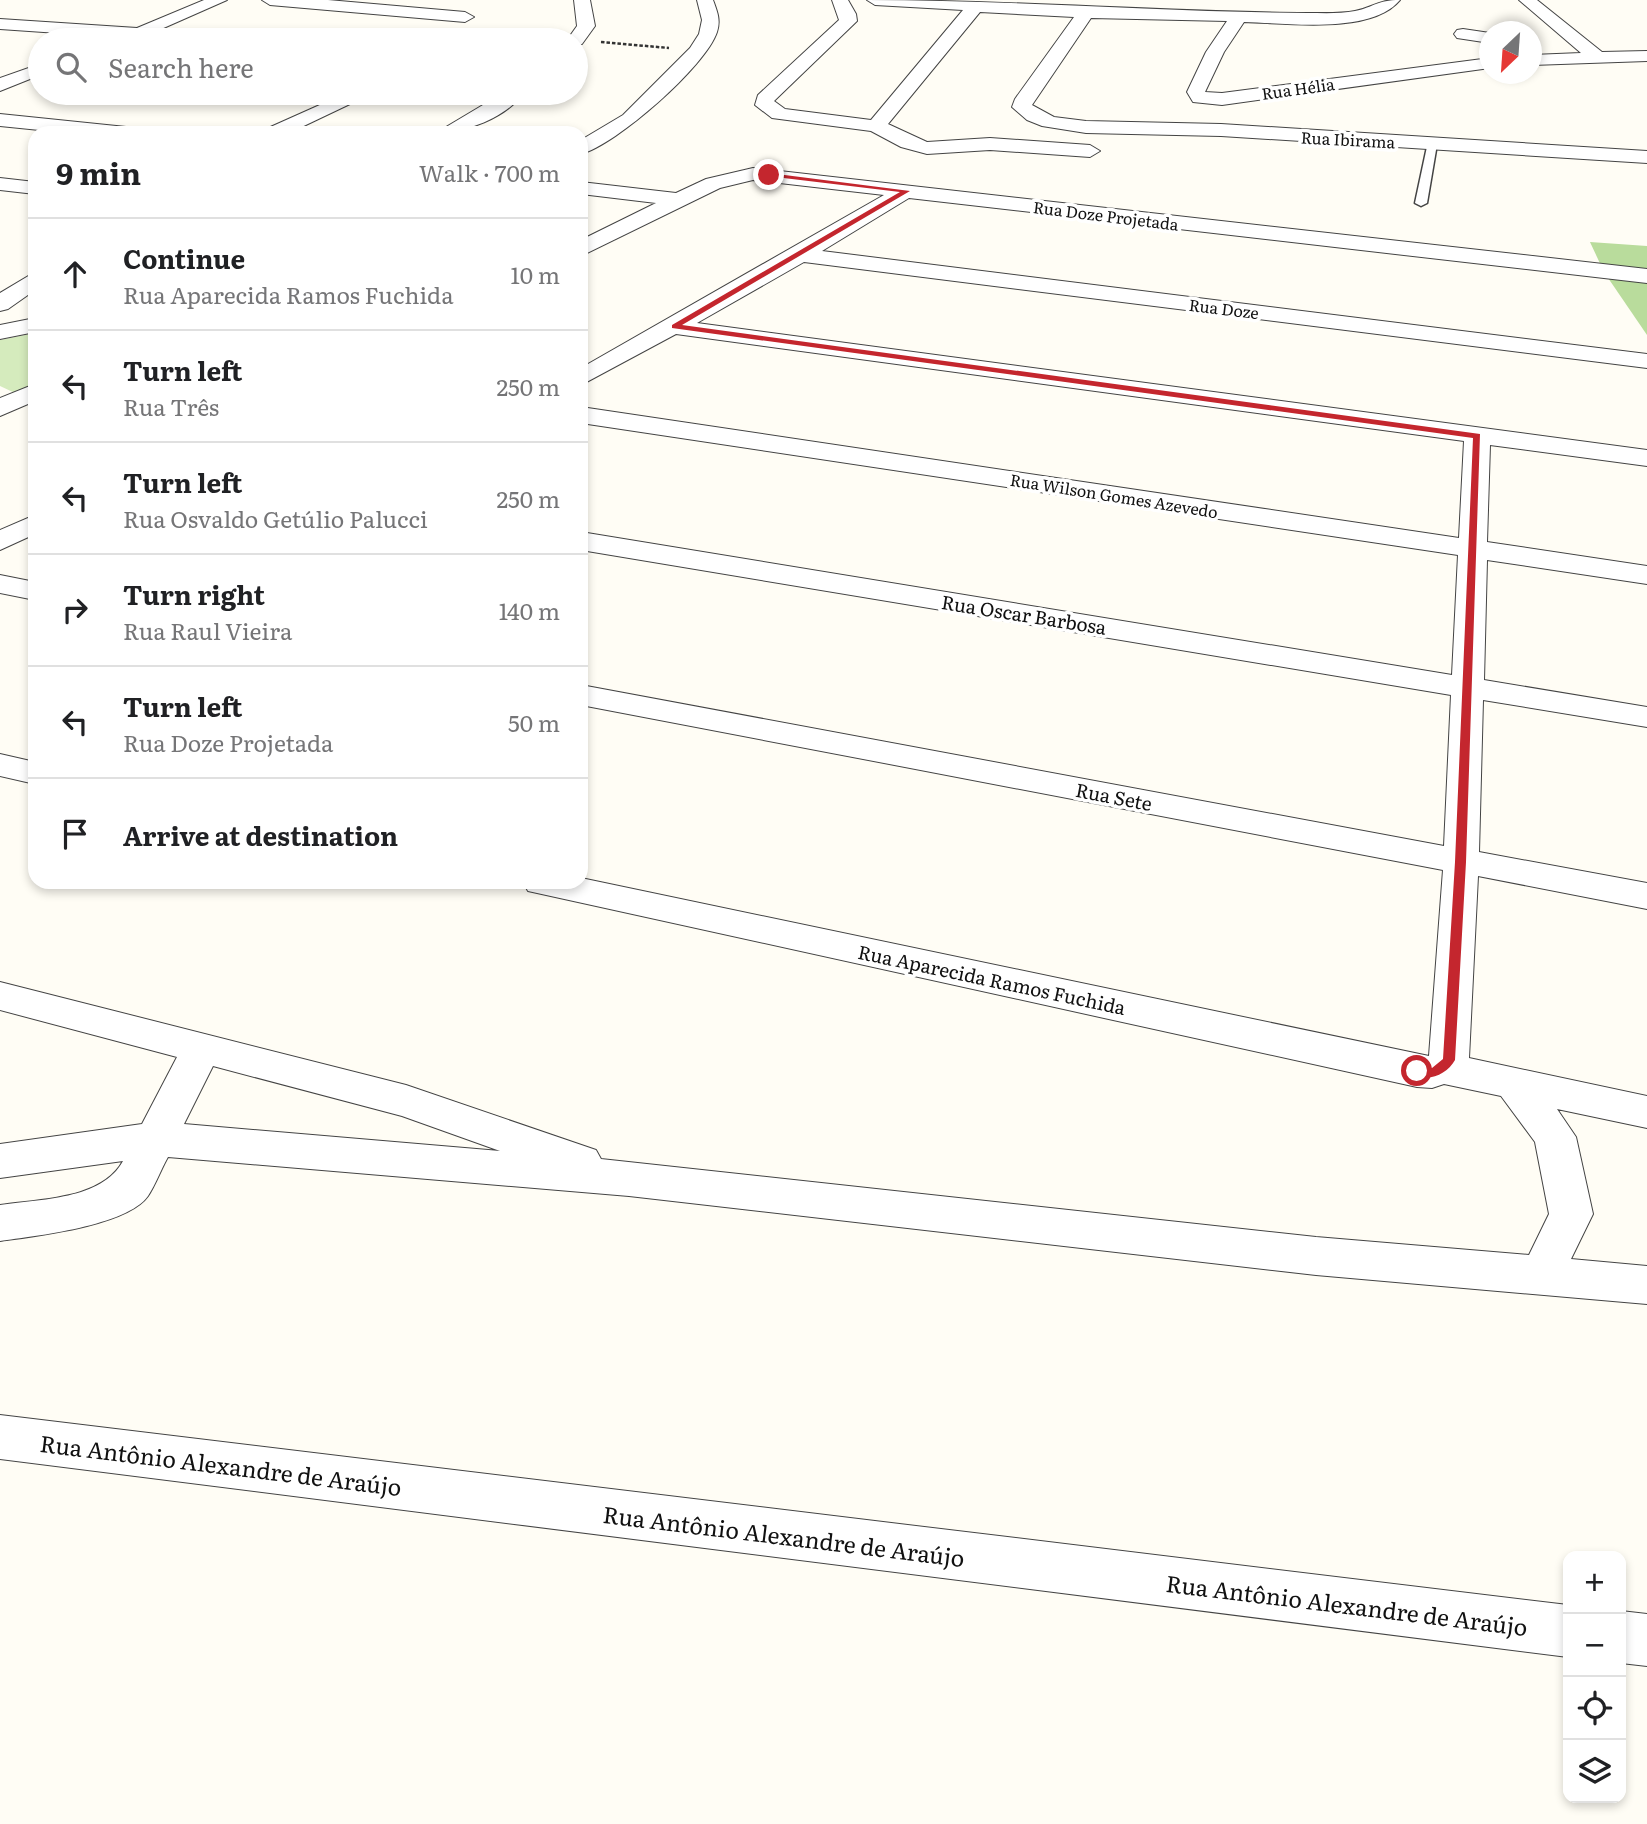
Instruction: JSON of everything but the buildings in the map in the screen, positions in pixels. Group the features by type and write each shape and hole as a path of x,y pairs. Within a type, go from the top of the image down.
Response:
{"street":[{"path":"146,28 219,0"},
{"path":"270,0 465,17"},
{"path":"582,0 585,28"},
{"path":"588,144 630,118 697,51 708,34 711,20 705,0"},
{"path":"840,0 848,14 844,26 765,99 764,105 779,114 876,126 908,143 927,149 990,144 1090,150"},
{"path":"874,0 1086,13 1239,18 1353,17 1372,12 1392,0"},
{"path":"1527,0 1597,57"},
{"path":"451,28 479,5"},
{"path":"876,126 976,6"},
{"path":"0,22 19,7"},
{"path":"1049,122 1027,113 1022,107 1024,99 1086,13"},
{"name":"Rua Hélia","path":"1239,18 1215,52 1196,92 1200,98 1222,99 1479,64"},
{"path":"0,22 92,28"},
{"path":"1463,34 1479,36"},
{"path":"1542,60 1647,56"},
{"path":"0,67 28,68"},
{"path":"0,85 28,74"},
{"path":"1338,99 1357,81"},
{"path":"289,126 338,105"},
{"path":"460,126 498,105"},
{"path":"1298,136 1318,118"},
{"path":"0,120 58,126"},
{"name":"Rua Ibirama","path":"1049,122 1432,144 1505,139 1647,157"},
{"name":"Rua Doze Projetada","path":"588,246 727,178 753,174 1647,276"},
{"path":"0,184 28,187"},
{"path":"588,188 680,200"},
{"path":"588,374 800,255 906,191"},
{"name":"Rua Doze","path":"800,255 1647,361"},
{"path":"12,268 28,270"},
{"path":"0,304 28,284"},
{"path":"0,311 28,305"},
{"path":"0,332 28,326"},
{"path":"675,327 1647,458"},
{"path":"0,408 28,395"},
{"name":"Rua Wilson Gomes Azevedo","path":"588,416 1647,575"},
{"path":"1443,1068 1449,1060 1461,862 1477,436"},
{"path":"0,541 28,527"},
{"name":"Rua Oscar Barbosa","path":"588,542 1647,717"},
{"path":"0,584 28,590"},
{"name":"Rua Sete","path":"588,696 1647,896"},
{"path":"0,765 28,771"},
{"name":"Rua Aparecida Ramos Fuchida","path":"573,889 1403,1068 1432,1072 1443,1068 1647,1112"},
{"path":"0,996 139,1029 201,1050 406,1101 629,1179"},
{"path":"0,1223 95,1208 114,1199 132,1185 201,1050"},
{"path":"1514,1083 1555,1137 1572,1214 1542,1274"},
{"path":"0,1161 157,1139 629,1179 1315,1256 1647,1285"},
{"name":"Rua Antônio Alexandre de Araújo","path":"0,1437 1563,1630"},
{"path":"1626,1638 1647,1640"}],"lane":[{"path":"1421,203 1432,144"}],"green space":[{"path":"1590,242 1647,246 1647,335 1604,272"},
{"path":"28,334 28,387 15,393 0,386 0,340"}],"route":[{"path":"769,175 906,191 675,327 1477,436 1461,862 1449,1060 1443,1068 1432,1072 1417,1071"}]}
